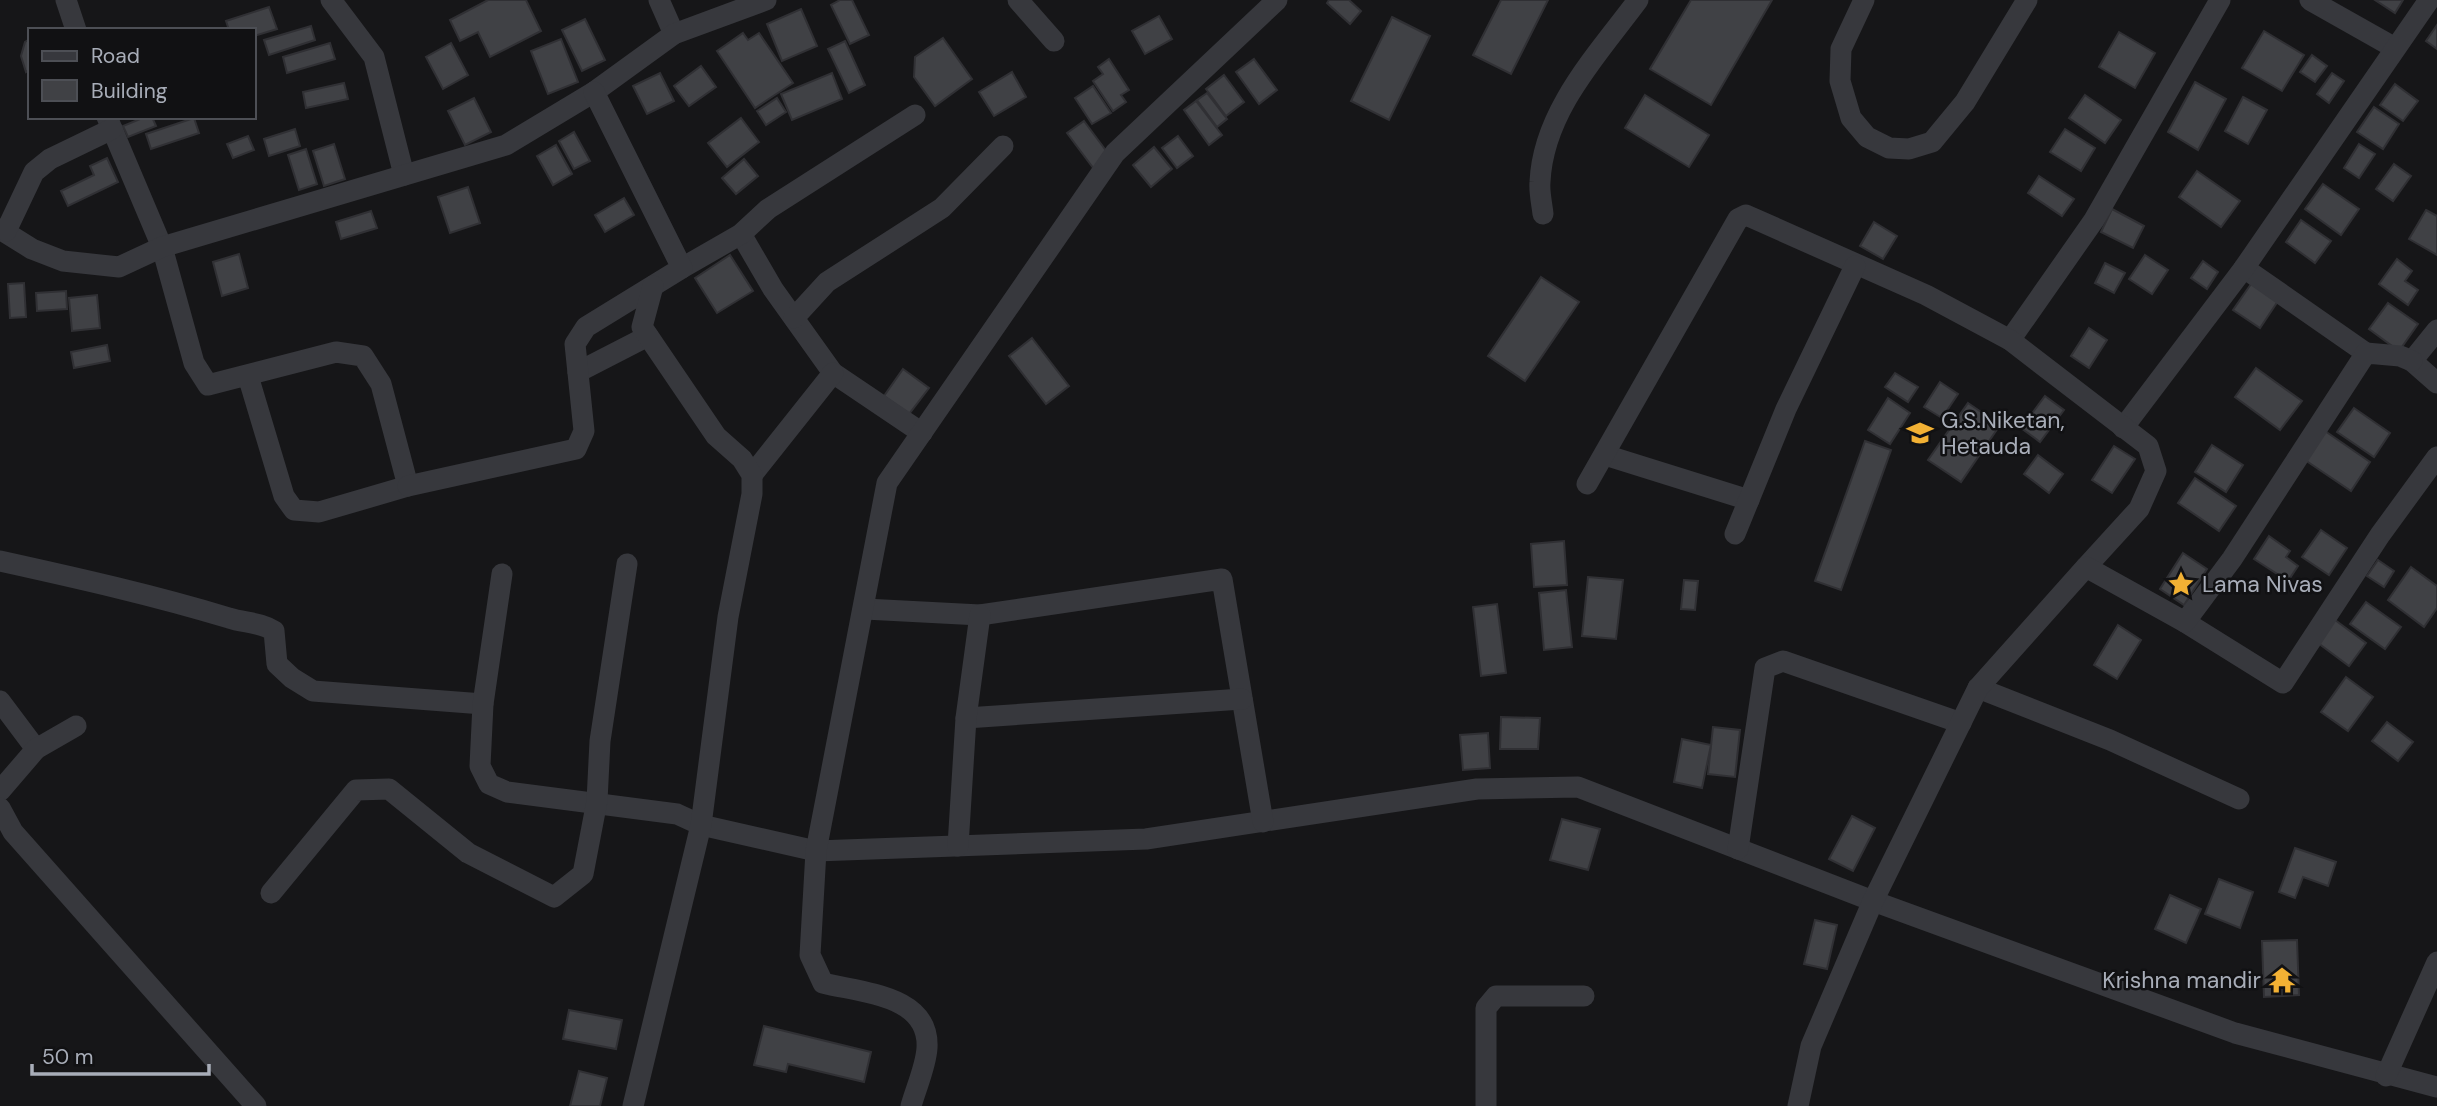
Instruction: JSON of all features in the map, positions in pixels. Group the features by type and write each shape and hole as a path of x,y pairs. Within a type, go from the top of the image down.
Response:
{"street":[{"path":"66,0 75,28"},
{"path":"331,0 374,57 404,175"},
{"path":"659,0 674,34"},
{"path":"408,486 381,384 363,356 336,352 208,385 194,363 162,247 109,123 50,159 34,172 3,230 32,249 63,261 118,267 162,247 506,145 594,92 674,34 766,0"},
{"path":"1018,0 1054,41"},
{"path":"911,1106 927,1048 923,1019 907,1005 823,983 810,955 816,851 887,483 1115,153 1277,0"},
{"path":"1544,214 1540,182 1550,135 1565,99 1638,0"},
{"path":"1864,0 1840,49 1840,81 1851,118 1867,137 1878,143 1889,148 1909,149 1932,142 1965,102 2027,0"},
{"path":"2010,340 2095,220 2220,0"},
{"path":"2310,0 2395,48"},
{"path":"2123,428 2244,268 2429,0"},
{"path":"594,92 682,268"},
{"path":"247,376 284,496 294,510 319,512 408,486 576,449 584,431 575,344 586,327 741,234 768,209 915,115"},
{"path":"794,318 827,282 942,208 1003,146"},
{"path":"1587,484 1738,219 1745,215 1926,295 2010,340 2148,446 2156,471 2139,509 1978,688 1873,901 1811,1046 1798,1106"},
{"path":"741,234 794,318 833,373 922,433"},
{"path":"1735,534 1786,409 1855,265"},
{"path":"2244,268 2366,353 2400,356 2412,361 2437,383"},
{"path":"633,1106 701,825 728,617 752,494 752,475 742,458 716,436 642,327 653,286"},
{"path":"2412,361 2437,330"},
{"path":"578,372 648,336"},
{"path":"2185,622 2232,559 2366,353"},
{"path":"752,475 833,373"},
{"path":"1605,455 1749,500"},
{"path":"2086,567 2185,622 2283,683 2380,535 2437,457"},
{"path":"0,561 135,591 245,623 265,625 274,631 276,664 313,691 483,704"},
{"path":"271,893 356,790 390,789 468,853 554,897 583,874 597,801 600,741 628,564"},
{"path":"502,574 483,704 480,766 489,784 507,792 597,801 677,814 701,825 816,851 1146,839 1477,789 1578,787 1873,901 2235,1033 2386,1076 2437,1087"},
{"path":"864,609 980,615 1222,579 1262,822"},
{"path":"958,846 966,718 980,615"},
{"path":"1738,849 1765,668 1772,662 1783,661 1961,723"},
{"path":"1978,688 2110,740 2239,799"},
{"path":"966,718 1242,699"},
{"path":"0,701 36,749"},
{"path":"0,791 36,749 76,726"},
{"path":"0,808 3,818 22,842 256,1106"},
{"path":"2386,1076 2437,962"},
{"path":"1486,1106 1486,1007 1490,1000 1496,996 1584,996"}],"building":[{"path":"488,0 526,0 541,31 490,57 478,32 460,41 450,20"},
{"path":"840,0 852,0 869,35 850,44 831,5"},
{"path":"1329,0 1349,0 1361,11 1350,24 1327,3"},
{"path":"1501,0 1548,0 1511,74 1473,55"},
{"path":"1691,0 1772,0 1711,105 1650,69"},
{"path":"2375,0 2403,0 2395,13"},
{"path":"269,7 277,29 256,35 256,28 228,28 226,21"},
{"path":"801,9 817,46 782,61 767,24"},
{"path":"1159,16 1172,39 1145,54 1132,31"},
{"path":"1392,17 1430,36 1389,120 1351,101"},
{"path":"585,19 605,60 582,71 562,30"},
{"path":"2437,25 2437,49 2426,41"},
{"path":"311,26 315,40 269,55 264,40"},
{"path":"2264,31 2304,55 2282,91 2242,68"},
{"path":"2119,32 2155,53 2135,88 2099,67"},
{"path":"743,33 748,40 759,33 793,83 755,108 717,51"},
{"path":"943,38 972,79 935,106 914,77 915,57"},
{"path":"561,39 578,82 548,94 531,51"},
{"path":"28,40 26,72 21,56"},
{"path":"845,41 865,85 849,93 828,49"},
{"path":"330,43 335,59 287,73 283,57"},
{"path":"451,43 468,75 443,89 426,57"},
{"path":"2312,55 2327,66 2315,82 2300,72"},
{"path":"1109,59 1129,90 1121,95 1126,102 1113,111 1093,81 1103,74 1098,67"},
{"path":"1254,59 1277,90 1259,104 1236,72"},
{"path":"701,66 716,87 689,106 674,86"},
{"path":"1012,72 1026,97 994,116 979,92"},
{"path":"660,73 674,101 647,114 633,86"},
{"path":"832,73 842,99 792,120 781,94"},
{"path":"2332,73 2344,81 2329,103 2317,94"},
{"path":"1224,75 1244,102 1226,116 1206,89"},
{"path":"2195,82 2226,99 2198,150 2168,132"},
{"path":"344,83 348,99 306,108 303,92"},
{"path":"2395,84 2418,101 2403,121 2380,105"},
{"path":"1093,86 1111,113 1092,124 1075,98"},
{"path":"1207,93 1227,119 1217,127 1197,100"},
{"path":"1645,95 1709,135 1689,167 1625,128"},
{"path":"2085,95 2121,120 2105,143 2069,118"},
{"path":"2243,97 2267,110 2248,144 2225,131"},
{"path":"474,98 491,132 465,145 448,111"},
{"path":"777,98 786,112 766,125 757,111"},
{"path":"1196,101 1222,135 1209,145 1184,110"},
{"path":"2374,107 2399,124 2383,149 2357,132"},
{"path":"741,118 759,142 727,167 708,143"},
{"path":"140,119 153,119 156,126 128,137 123,126"},
{"path":"191,119 194,119 199,133 151,149 146,134"},
{"path":"1084,121 1110,156 1094,169 1067,133"},
{"path":"295,129 300,146 269,156 264,139"},
{"path":"2065,129 2095,148 2081,171 2050,152"},
{"path":"574,132 590,161 574,169 559,141"},
{"path":"248,136 254,150 233,158 227,144"},
{"path":"1178,136 1193,156 1177,168 1162,148"},
{"path":"334,144 345,179 324,186 313,151"},
{"path":"2359,144 2375,154 2359,178 2344,168"},
{"path":"556,145 572,174 553,185 537,156"},
{"path":"1154,147 1172,169 1151,187 1133,165"},
{"path":"306,149 317,184 299,190 288,155"},
{"path":"107,158 118,182 68,206 61,191 94,175 90,166"},
{"path":"744,159 758,176 736,194 722,178"},
{"path":"2394,164 2411,176 2393,201 2376,189"},
{"path":"2197,171 2240,201 2221,227 2179,197"},
{"path":"2039,176 2074,199 2062,216 2028,193"},
{"path":"2323,184 2359,209 2341,235 2305,209"},
{"path":"468,187 480,223 450,233 438,197"},
{"path":"624,198 634,215 605,232 595,215"},
{"path":"2112,209 2144,226 2133,248 2101,232"},
{"path":"2426,210 2437,216 2437,255 2409,239"},
{"path":"371,211 377,228 341,239 336,222"},
{"path":"2301,220 2331,241 2315,263 2286,242"},
{"path":"1874,222 1897,236 1883,259 1860,246"},
{"path":"239,254 248,288 222,296 213,262"},
{"path":"730,255 753,291 717,313 695,278"},
{"path":"2145,255 2168,270 2152,294 2129,279"},
{"path":"2397,259 2412,271 2405,281 2418,290 2408,305 2379,284"},
{"path":"2203,261 2218,272 2207,289 2191,278"},
{"path":"2105,263 2125,273 2114,293 2095,283"},
{"path":"1541,277 1579,302 1525,381 1488,356"},
{"path":"24,283 26,317 10,318 8,284"},
{"path":"2251,284 2278,301 2260,328 2233,310"},
{"path":"66,291 67,309 37,311 36,293"},
{"path":"97,295 100,328 72,331 69,298"},
{"path":"2388,303 2418,324 2399,351 2369,329"},
{"path":"2089,328 2107,340 2089,368 2071,356"},
{"path":"1032,338 1069,386 1046,404 1009,356"},
{"path":"107,345 110,361 74,368 71,352"},
{"path":"2256,368 2302,401 2280,430 2235,397"},
{"path":"903,369 929,388 909,414 884,396"},
{"path":"1895,373 1918,387 1908,402 1885,387"},
{"path":"1940,382 1958,394 1942,418 1924,407"},
{"path":"2045,396 2064,410 2040,442 2021,428"},
{"path":"1888,398 1910,413 1890,444 1868,430"},
{"path":"1968,403 2000,425 1961,482 1928,460"},
{"path":"2354,408 2390,433 2374,457 2337,432"},
{"path":"2325,431 2370,462 2351,491 2305,460"},
{"path":"1865,441 1891,450 1841,590 1815,581"},
{"path":"2212,445 2243,465 2226,492 2195,472"},
{"path":"2114,446 2135,459 2112,493 2092,480"},
{"path":"2038,455 2063,474 2049,493 2024,474"},
{"path":"2195,478 2236,506 2219,531 2178,503"},
{"path":"2321,530 2347,548 2329,575 2302,557"},
{"path":"2269,536 2290,551 2286,557 2298,566 2288,581 2254,559"},
{"path":"1564,541 1567,585 1534,587 1531,544"},
{"path":"2183,553 2207,569 2184,605 2160,589"},
{"path":"2378,560 2394,571 2384,587 2367,576"},
{"path":"2411,567 2437,586 2437,608 2424,627 2388,600"},
{"path":"1588,577 1623,580 1616,639 1582,636"},
{"path":"1684,580 1698,581 1695,610 1681,609"},
{"path":"1566,590 1572,647 1544,650 1539,593"},
{"path":"2366,602 2401,627 2385,649 2350,624"},
{"path":"1497,604 1506,673 1481,676 1473,607"},
{"path":"2331,617 2366,643 2349,666 2314,640"},
{"path":"2118,625 2141,640 2117,679 2094,665"},
{"path":"2346,677 2373,697 2348,731 2321,712"},
{"path":"1501,717 1540,718 1538,749 1500,749"},
{"path":"2387,722 2413,742 2398,761 2372,741"},
{"path":"1713,727 1740,730 1735,777 1708,774"},
{"path":"1488,733 1490,768 1463,770 1460,735"},
{"path":"1682,739 1711,745 1702,788 1674,782"},
{"path":"1852,816 1875,828 1853,871 1829,859"},
{"path":"1562,819 1600,829 1588,870 1550,860"},
{"path":"2295,848 2336,862 2328,886 2303,877 2295,898 2279,892"},
{"path":"2219,879 2253,892 2240,928 2205,914"},
{"path":"2170,895 2201,909 2186,943 2155,929"},
{"path":"1815,920 1837,925 1827,969 1804,964"},
{"path":"2297,940 2299,995 2264,997 2262,941"},
{"path":"569,1010 622,1020 616,1049 563,1039"},
{"path":"764,1026 871,1052 864,1082 788,1064 786,1072 754,1065"},
{"path":"579,1071 607,1078 600,1106 570,1106"}],"place":[{"name":"G.S.Niketan, Hetauda","path":"1920,433"},
{"name":"Lama Nivas","path":"2181,584"},
{"name":"Krishna mandir","path":"2282,980"}]}
